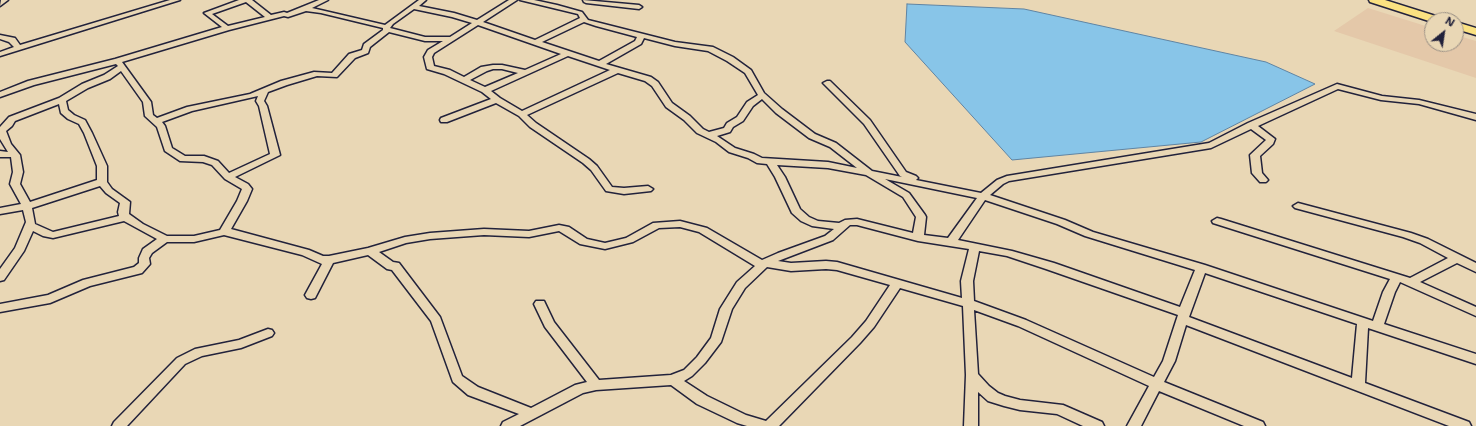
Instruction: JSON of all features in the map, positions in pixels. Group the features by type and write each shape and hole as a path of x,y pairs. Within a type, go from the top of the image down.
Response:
{"highway":[{"path":"1374,0 1424,16"},
{"path":"1464,28 1476,32"}],"street":[{"path":"0,4 5,0"},
{"path":"0,54 177,0"},
{"path":"227,28 207,13 245,0"},
{"path":"248,0 271,18"},
{"path":"288,15 325,0"},
{"path":"155,122 190,109 252,96 284,83 317,74 334,75 352,56 365,51 367,46 387,29 390,23 423,0"},
{"path":"514,0 430,53 428,57 429,65 432,68 446,71 485,90 498,100 522,114 534,125 586,161 594,168 609,189 624,191 648,189"},
{"path":"523,0 555,6 582,16"},
{"path":"639,7 587,1 580,6 582,16 586,21 594,24 675,44 710,49 730,59 748,72 761,94 779,111 812,136 833,145 874,177 906,195 921,217 918,238"},
{"path":"413,7 441,12 478,22 652,81 669,105 687,118 700,131 719,140 732,150 751,156 760,161 771,163 815,163 985,193"},
{"path":"0,95 36,82 120,64 227,28 284,14 288,15 306,9 425,39 454,38"},
{"path":"537,42 582,16"},
{"path":"600,64 638,42 642,35"},
{"path":"0,37 12,40 18,48"},
{"path":"485,90 569,54"},
{"path":"0,276 20,249 30,225 28,206 15,184 18,172 15,155 7,145 1,131 2,128 12,119 62,100 75,91 107,77 120,64"},
{"path":"120,64 147,102 149,116 161,126 168,149 177,157 186,160 204,159 215,163 228,177 248,189 224,232"},
{"path":"464,80 484,69 493,67 502,67 525,72"},
{"path":"522,114 617,70"},
{"path":"827,83 866,122 903,174 926,182 985,193 1089,234 1201,268 1476,360"},
{"path":"951,242 985,193 1000,182 1007,179 1200,147 1216,142 1337,86 1381,98 1424,104 1476,117"},
{"path":"228,177 242,169 275,155 263,106 260,101 264,92"},
{"path":"708,135 727,130 730,125 740,119 750,104 760,96"},
{"path":"62,100 64,111 71,117 82,122 88,133 102,166 102,182 109,191 126,202 123,212 124,216 139,226 165,239 194,239 224,232 242,235 305,252 321,260 329,260 370,251 405,240 430,236 484,232 529,234 546,229 559,228 565,229 584,242 606,246 629,240 657,225 680,224 703,230 763,264 791,267 826,265 837,266 968,304 1022,323 1156,384 1258,426"},
{"path":"444,120 498,100"},
{"path":"1251,125 1271,139 1270,142 1255,155 1257,173 1263,180"},
{"path":"0,154 15,155"},
{"path":"771,163 780,177 796,211 805,219 816,224 842,227"},
{"path":"0,211 28,206 102,182"},
{"path":"1298,206 1407,235 1424,241 1476,268"},
{"path":"30,225 47,234 53,235 127,217"},
{"path":"1217,221 1397,277 1476,312"},
{"path":"508,426 580,389 596,385 673,380 688,373 701,360 718,338 726,308 741,285 763,264 829,238 850,222 857,222 918,238 951,242 1008,253 1050,266 1183,316 1464,426"},
{"path":"0,308 50,299 87,283 138,270 145,264 144,258 147,251 152,246 165,239"},
{"path":"971,426 972,375 967,281 975,246"},
{"path":"370,251 391,266 395,266 436,320 457,378 473,391 532,414"},
{"path":"1411,282 1456,258"},
{"path":"311,295 329,260"},
{"path":"1134,426 1171,355 1183,316 1201,268"},
{"path":"1377,327 1389,292 1397,277"},
{"path":"770,426 852,345 870,324 898,284"},
{"path":"540,304 549,324 596,385"},
{"path":"1358,385 1363,322"},
{"path":"119,426 181,361 199,352 241,344 268,333"},
{"path":"972,375 984,390 1004,401 1020,405 1058,410 1097,426"},
{"path":"673,380 702,400 739,422 764,426"}],"shaded area":[{"path":"1368,8 1424,26 1424,52 1464,52 1464,37 1476,41 1476,78 1334,31"}],"water":[{"path":"907,4 1024,9 1266,62 1315,84 1201,142 1012,160 905,42"}]}
